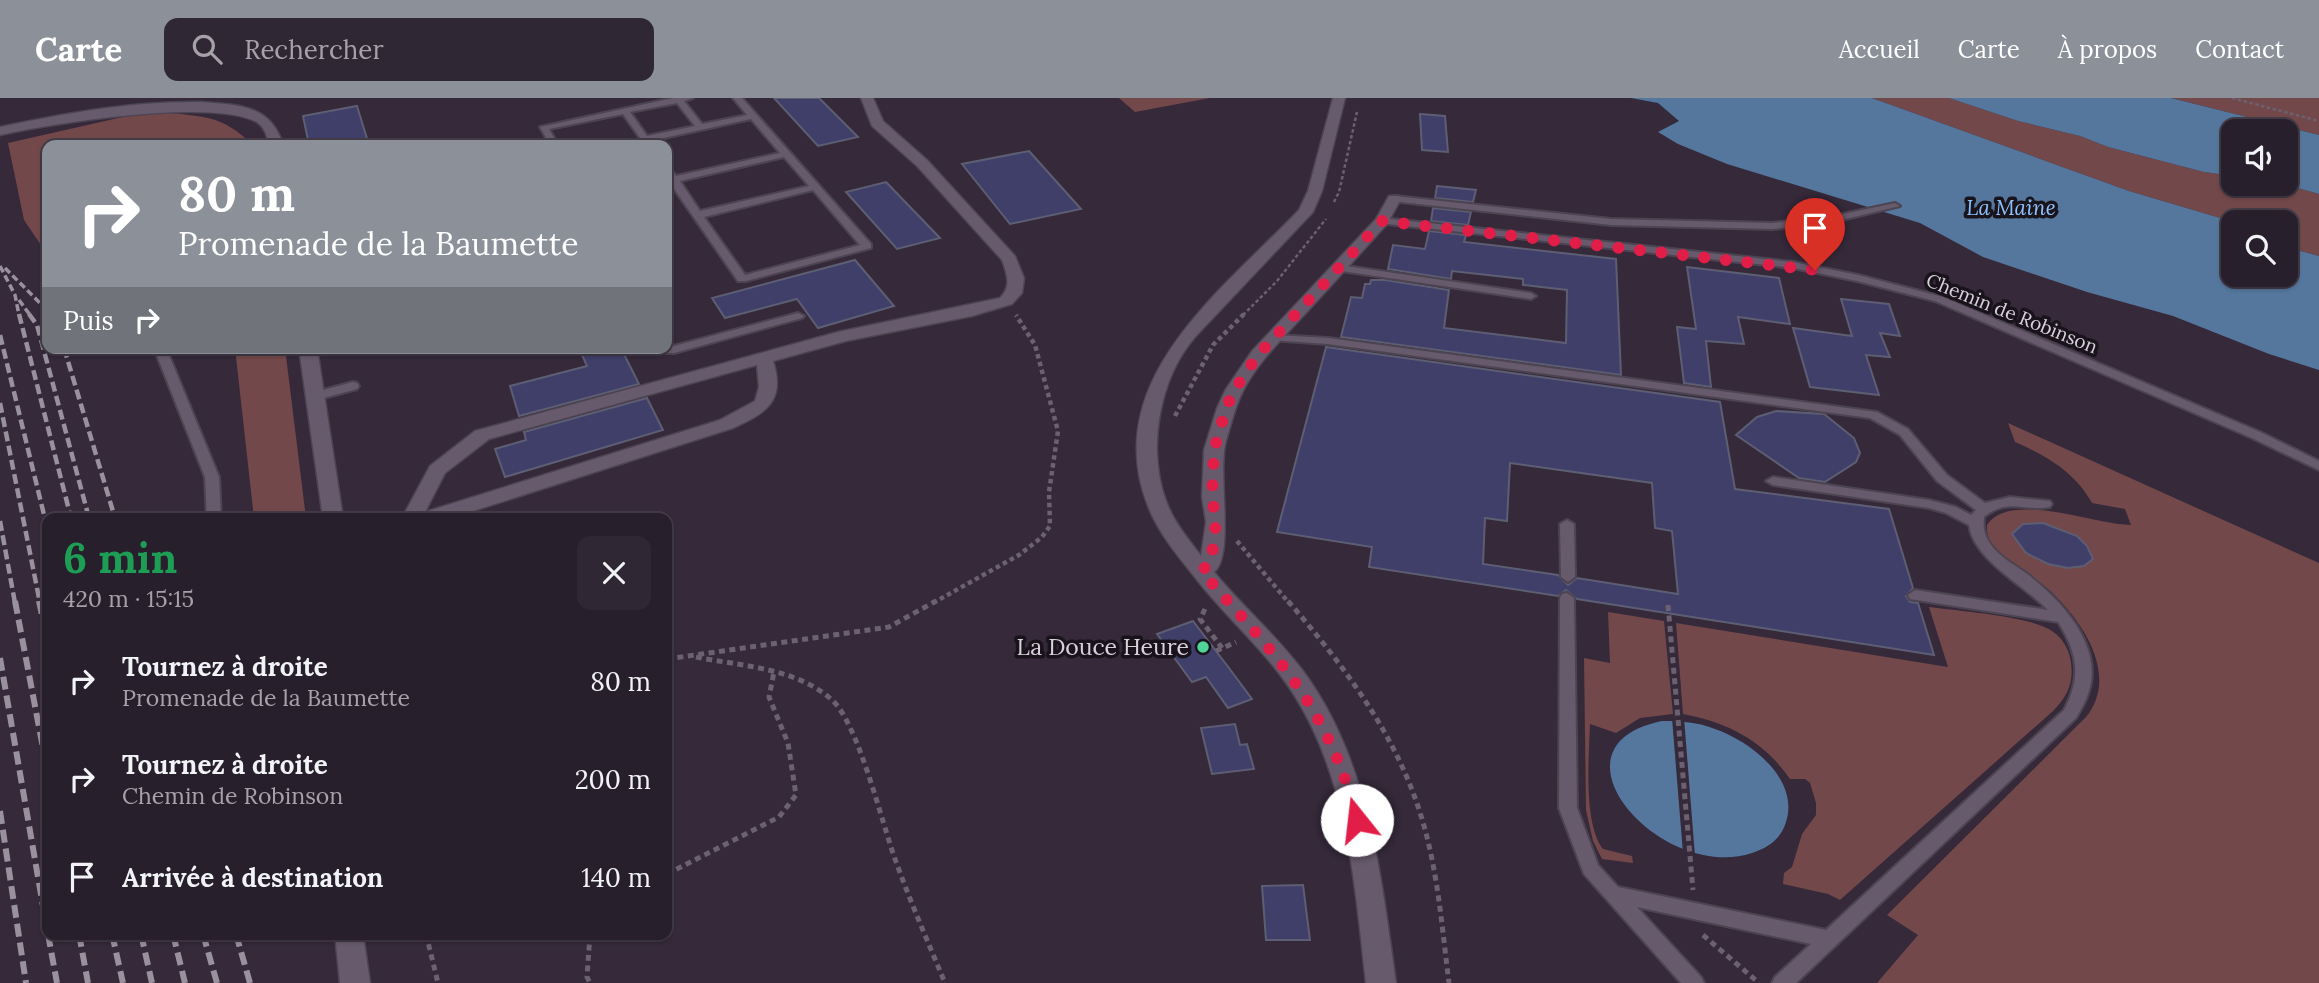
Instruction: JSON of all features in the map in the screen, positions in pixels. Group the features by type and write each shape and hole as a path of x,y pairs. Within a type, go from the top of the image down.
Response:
{"street":[{"path":"415,513 437,470 455,453 482,435 844,336 966,312 1006,301 1014,293 1016,278 1009,259 922,163 877,123 867,98"},
{"path":"1339,98 1315,191 1306,212 1181,343 1161,380 1148,422 1148,462 1155,499 1177,537 1201,571 1259,632 1304,692 1339,761 1362,839 1381,983"},
{"path":"0,131 122,101 197,99 247,112 265,120 273,131 275,140"},
{"path":"1201,571 1211,563 1216,522 1212,473 1219,428 1240,380 1382,221 1394,199"},
{"path":"309,354 332,513"},
{"path":"444,513 713,429 748,415 763,404 770,375 763,358"},
{"path":"1177,537 1200,533 1216,522"},
{"path":"350,940 355,983"}],"lane":[{"path":"551,140 544,127 689,98"},
{"path":"672,178 742,279 867,246 737,98"},
{"path":"678,99 701,128"},
{"path":"625,111 646,140"},
{"path":"655,140 753,117"},
{"path":"672,175 786,154"},
{"path":"698,215 815,187"},
{"path":"1394,199 1611,222 1772,226 1829,220 1895,206"},
{"name":"Chemin de Robinson","path":"1382,221 1793,265 1939,299 2232,425 2319,466"},
{"path":"1339,268 1480,286 1531,296"},
{"path":"672,350 798,316"},
{"path":"1275,338 1328,341 1873,415 1904,432 1941,478 1980,516 1981,542 1990,554 2035,588 2063,618 2073,634 2085,667 2085,684 2080,700 2070,714 1782,983"},
{"path":"162,354 212,477 214,513"},
{"path":"316,396 353,386"},
{"path":"1773,481 1929,503 1980,516 2002,501 2045,504"},
{"path":"1567,524 1568,577"},
{"path":"1915,595 2063,618"},
{"path":"1567,598 1567,808 1590,869 1694,983"},
{"path":"1613,894 1829,939"}],"path":[{"path":"2232,98 2319,121"},
{"path":"1333,204 1339,192 1358,107"},
{"path":"1174,424 1176,413 1213,345 1277,282 1322,227 1328,215"},
{"path":"672,658 889,627 1018,555 1042,537 1050,526 1049,492 1058,432 1035,345 1006,301"},
{"path":"1216,522 1236,541 1342,668 1388,736 1407,776 1422,818 1433,865 1449,983"},
{"path":"1668,605 1690,857"},
{"path":"1200,619 1222,648"},
{"path":"1216,651 1234,643"},
{"path":"692,656 805,681 834,701 852,731 895,859 945,983"},
{"path":"672,871 779,817 796,795 788,743 769,697 774,672"},
{"path":"427,940 438,983"},
{"path":"590,940 587,977 590,983"}],"shaded area":[{"path":"1119,98 1210,98 1135,112"},
{"path":"1872,98 1949,98 2018,121 2080,136 2108,147 2221,174 2221,196 2298,196 2298,188 2319,194 2319,256 2298,250 2298,210 2221,210 2221,218 2129,191"},
{"path":"2171,98 2319,98 2319,135 2298,130 2298,119 2255,119"},
{"path":"162,112 200,116 231,127 248,140 42,140 42,247 24,220 8,143 136,114"},
{"path":"236,354 286,354 305,513 253,513"},
{"path":"2008,423 2319,563 2319,983 1877,983 1918,935 1887,915 2086,717 2096,701 2098,666 2084,632 2048,589 2000,555 1988,536 1987,525 1998,515 2014,510 2033,510 2131,525 2125,509 2092,503 2077,482 2059,466 2015,442"},
{"path":"1929,607 2028,621 2052,631 2063,641 2070,658 2072,670 2066,695 2053,711 1840,900 1828,894 1783,884 1784,873 1792,867 1802,834 1816,815 1816,803 1810,783 1805,779 1790,779 1768,754 1743,735 1715,722 1683,714 1676,623 1948,667"},
{"path":"1608,612 1664,621 1673,714 1640,718 1616,733 1590,724 1588,771 1592,823 1603,849 1632,856 1633,863 1602,859 1593,841 1586,810 1584,658 1610,663"}],"water":[{"name":"La Maine","path":"1631,98 1872,98 2129,191 2221,218 2221,287 2298,287 2298,250 2319,256 2319,370 2269,354 2173,316 2087,292 1983,257 1920,223 1727,164 1678,144 1658,132 1679,121 1658,103"},
{"name":"La Maine","path":"1949,98 2171,98 2255,119 2221,119 2221,174 2108,147 2080,136 2018,121"},
{"name":"La Maine","path":"2298,130 2319,135 2319,194 2298,188"},
{"path":"1662,721 1689,722 1715,729 1757,752 1769,764 1786,791 1788,806 1784,828 1773,842 1752,853 1717,857 1682,849 1651,831 1627,808 1612,782 1611,756 1627,735"}],"pier":[{"path":"1672,718 1684,718 1695,856 1683,853"}],"building":[{"path":"774,98 819,98 858,137 818,146"},
{"path":"357,106 367,140 308,140 303,116"},
{"path":"1420,114 1445,116 1448,152 1422,150"},
{"path":"1029,151 1081,209 1010,224 962,164"},
{"path":"886,182 940,238 897,249 846,192"},
{"path":"1437,186 1476,190 1473,202 1435,198"},
{"path":"1433,208 1471,212 1468,225 1431,221"},
{"path":"1429,231 1466,235 1464,242 1616,259 1621,375 1341,337 1351,297 1362,298 1365,284 1370,284 1371,280 1385,280 1449,290 1444,328 1566,343 1567,290 1523,285 1523,279 1452,271 1451,279 1388,269 1393,245 1425,249"},
{"path":"855,260 894,306 818,328 797,299 725,318 712,298"},
{"path":"1687,267 1779,278 1790,324 1738,317 1744,344 1706,341 1711,387 1684,383 1677,327 1696,329"},
{"path":"1841,299 1889,304 1900,336 1880,333 1890,357 1866,355 1879,395 1810,387 1793,328 1852,336"},
{"path":"1326,347 1720,402 1735,489 1889,509 1913,588 1906,596 1910,602 1918,603 1934,655 1577,599 1566,590 1558,596 1369,567 1372,547 1277,532","holes":["1510,463 1652,483 1655,528 1672,531 1678,594 1577,578 1568,585 1558,575 1483,564 1485,518 1507,521"]},
{"path":"582,354 624,354 639,384 519,416 510,386 587,366"},
{"path":"647,398 663,430 505,477 495,449 526,440 524,432"},
{"path":"1776,411 1824,414 1854,438 1860,453 1856,462 1825,482 1799,478 1736,435 1757,417"},
{"path":"2043,523 2077,536 2087,546 2093,559 2084,566 2068,568 2048,564 2026,553 2012,534 2023,524"},
{"path":"1193,621 1252,699 1228,708 1206,677 1192,682 1157,634"},
{"path":"1235,724 1240,745 1247,744 1254,769 1212,774 1201,728"},
{"path":"1303,885 1310,940 1266,940 1262,886"}],"railway":[{"path":"0,266 15,295 19,315"},
{"path":"5,268 42,305"},
{"path":"19,300 30,315"},
{"path":"19,314 70,513"},
{"path":"29,314 37,325 42,344"},
{"path":"0,335 44,513"},
{"path":"45,354 88,513"},
{"path":"66,354 114,513"},
{"path":"0,403 40,603"},
{"path":"0,521 15,603"},
{"path":"15,601 42,743"},
{"path":"39,601 42,615"},
{"path":"0,658 42,900"},
{"path":"0,811 26,983"},
{"path":"49,940 57,983"},
{"path":"80,940 88,983"},
{"path":"113,940 123,983"},
{"path":"142,940 152,983"},
{"path":"174,940 185,983"},
{"path":"205,940 217,983"},
{"path":"238,940 250,983"}],"place":[{"name":"La Douce Heure","path":"1203,647"}],"route":[{"path":"1357,820 1339,761 1304,692 1259,632 1201,571 1211,563 1216,522 1212,473 1219,428 1235,389 1258,355 1382,221 1793,265 1815,270"}]}
